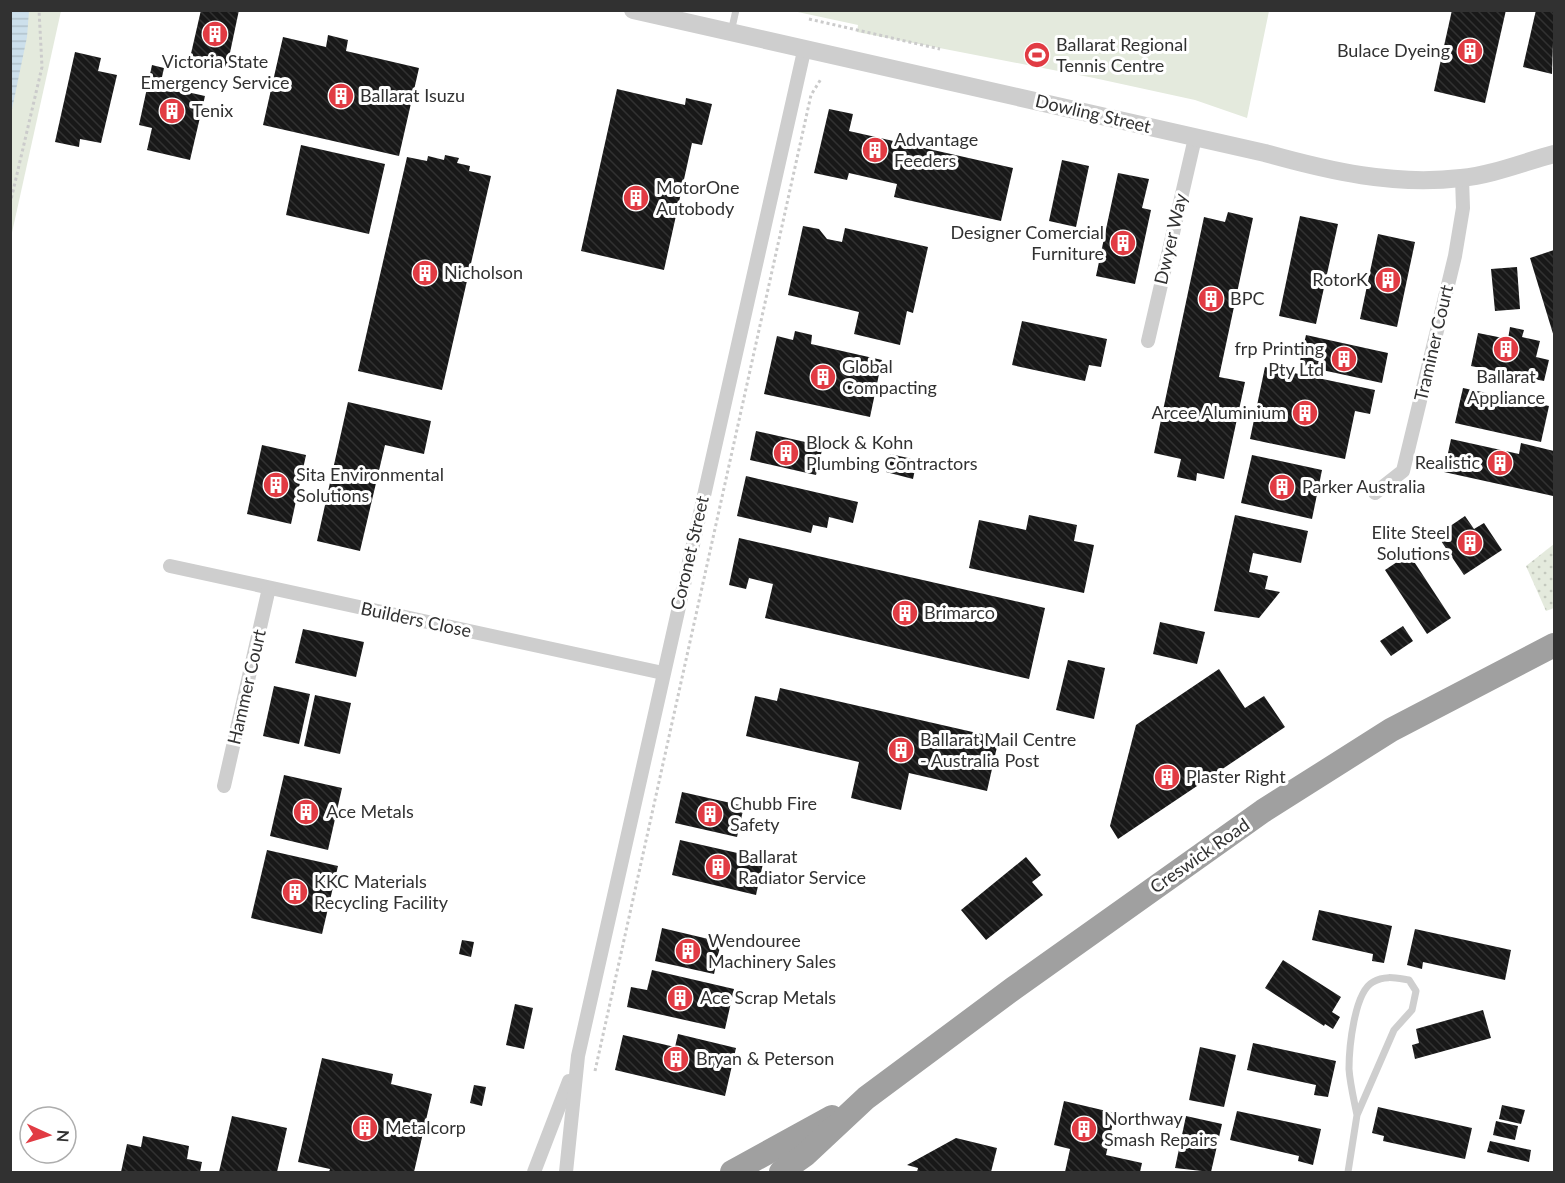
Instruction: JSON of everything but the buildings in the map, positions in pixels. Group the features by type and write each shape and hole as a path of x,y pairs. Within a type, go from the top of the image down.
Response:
{"highway":[{"name":"Creswick Road","path":"781,1173 805,1155 866,1098 1014,988 1263,811 1391,730 1554,645"},
{"name":"Creswick Road","path":"732,1173 866,1098"}],"street":[{"name":"Dowling Street","path":"633,10 730,35 942,79 1331,172 1383,178 1462,178 1554,154"},
{"name":"Coronet Street","path":"566,1173 578,1056 804,51"},
{"name":"Dwyer Way","path":"1148,341 1195,138"},
{"name":"Traminer Court","path":"1375,493 1403,471 1455,256 1463,208 1462,178"},
{"name":"Builders Close","path":"170,566 663,673"},
{"name":"Hammer Court","path":"224,786 269,588"},
{"name":"Coronet Street","path":"534,1173 578,1056"}],"lane":[{"path":"730,35 736,10"},
{"path":"1348,1173 1357,1114 1394,1030 1412,1010 1416,991 1409,980 1387,976 1370,983 1361,997 1354,1019 1349,1069 1357,1114"}],"path":[{"path":"10,204 42,67 39,11"},
{"path":"809,19 940,49"},
{"path":"595,1071 811,95 820,79"}],"shaded area":[{"path":"1269,10 1247,118 1195,100 857,32 858,25 793,11"},
{"path":"11,11 61,11 11,237"},
{"path":"1554,544 1554,608 1546,611 1526,566"}],"water":[{"path":"11,10 29,11 27,37 11,114"}],"place":[{"name":"Victoria State Emergency Service","path":"215,34"},
{"name":"Bulace Dyeing","path":"1470,51"},
{"name":"Ballarat Regional Tennis Centre","path":"1037,55"},
{"name":"Ballarat Isuzu","path":"341,96"},
{"name":"Tenix","path":"172,111"},
{"name":"Advantage Feeders","path":"875,150"},
{"name":"MotorOne Autobody","path":"636,198"},
{"name":"Designer Comercial Furniture","path":"1123,243"},
{"name":"Nicholson","path":"425,273"},
{"name":"RotorK","path":"1388,280"},
{"name":"BPC","path":"1211,299"},
{"name":"Ballarat Appliance","path":"1506,349"},
{"name":"frp Printing Pty Ltd","path":"1344,359"},
{"name":"Global Compacting","path":"823,377"},
{"name":"Arcee Aluminium","path":"1305,413"},
{"name":"Block & Kohn Plumbing Contractors","path":"786,453"},
{"name":"Realistic","path":"1500,463"},
{"name":"Sita Environmental Solutions","path":"276,485"},
{"name":"Parker Australia","path":"1282,487"},
{"name":"Elite Steel Solutions","path":"1470,543"},
{"name":"Brimarco","path":"905,613"},
{"name":"Ballarat Mail Centre - Australia Post","path":"901,750"},
{"name":"Plaster Right","path":"1167,777"},
{"name":"Ace Metals","path":"306,812"},
{"name":"Chubb Fire Safety","path":"710,814"},
{"name":"Ballarat Radiator Service","path":"718,867"},
{"name":"KKC Materials Recycling Facility","path":"295,892"},
{"name":"Wendouree Machinery Sales","path":"688,951"},
{"name":"Ace Scrap Metals","path":"680,998"},
{"name":"Bryan & Peterson","path":"676,1059"},
{"name":"Metalcorp","path":"365,1128"},
{"name":"Northway Smash Repairs","path":"1084,1129"}]}
